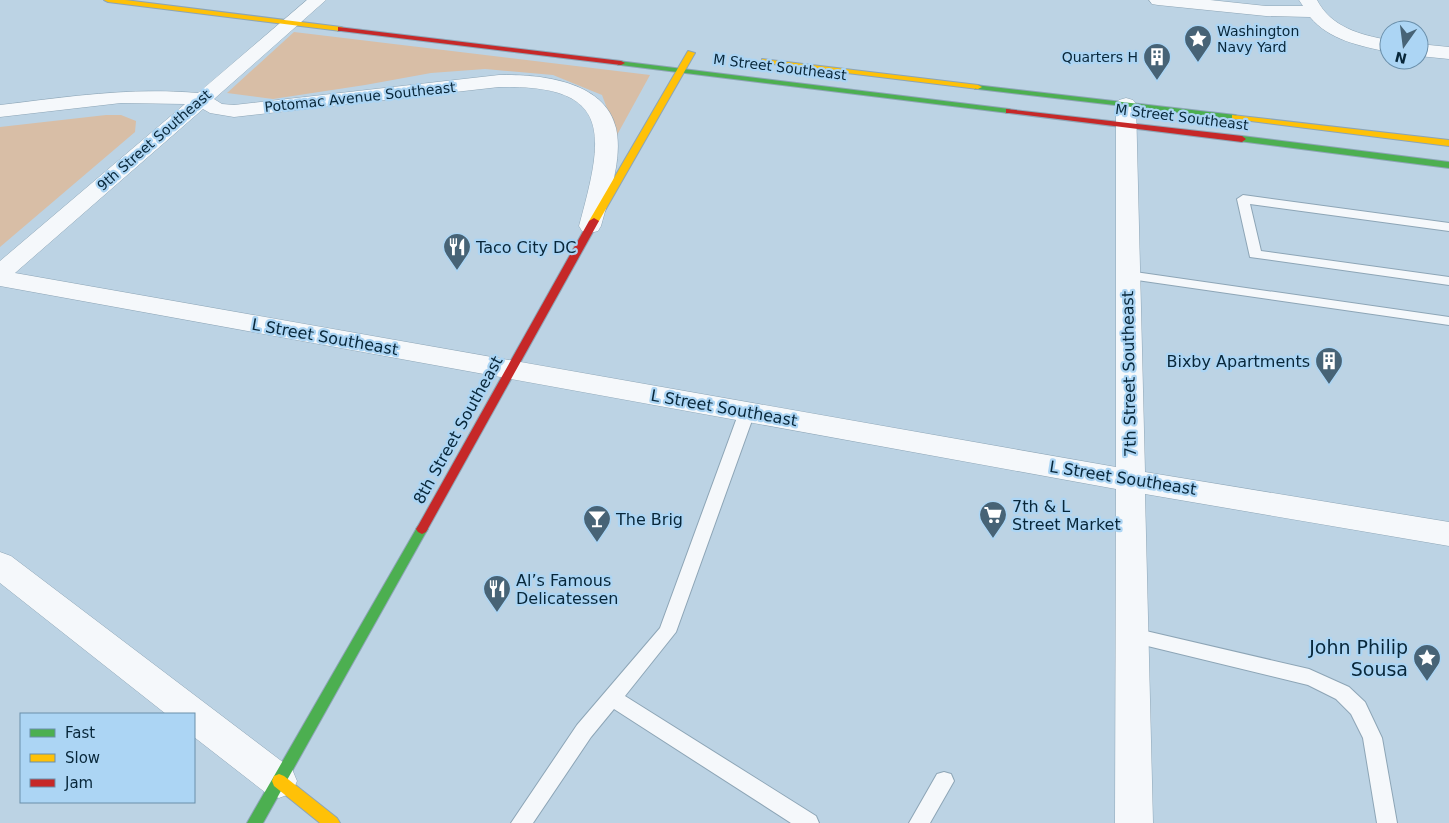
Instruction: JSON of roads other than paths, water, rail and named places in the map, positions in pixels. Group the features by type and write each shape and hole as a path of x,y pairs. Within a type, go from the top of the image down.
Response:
{"main road":[{"name":"M Street Southeast","path":"108,0 307,8 681,70 1127,115 1449,143"},
{"name":"8th Street Southeast","path":"255,823 480,427 509,370 590,226 691,53"},
{"name":"M Street Southeast","path":"756,60 1449,165"},
{"path":"279,781 332,823"}],"street":[{"path":"1158,0 1266,11 1310,6 1320,19 1341,32 1379,43"},
{"name":"9th Street Southeast","path":"0,276 200,99 307,8"},
{"path":"1429,51 1449,53"},
{"name":"Potomac Avenue Southeast","path":"0,111 120,97 164,96 200,99 217,109 234,111 499,81 530,80 562,86 585,98 600,114 606,131 600,187 590,226"},
{"name":"7th Street Southeast","path":"1127,115 1134,823"},
{"name":"L Street Southeast","path":"0,276 1078,472 1130,479 1449,534"},
{"path":"0,565 190,713"},
{"path":"195,717 279,781"}],"lane":[{"path":"1449,227 1243,199 1255,254 1449,281"},
{"path":"1128,274 1449,321"},
{"path":"521,823 584,732 667,632 747,412"},
{"path":"1132,636 1308,677 1329,685 1346,695 1361,710 1370,726 1387,823"},
{"path":"612,698 809,823"},
{"path":"919,823 944,781"}],"place":[{"name":"Washington Navy Yard","path":"1198,63"},
{"name":"Quarters H","path":"1157,81"},
{"name":"Taco City DC","path":"457,271"},
{"name":"Bixby Apartments","path":"1329,385"},
{"name":"7th & L Street Market","path":"993,539"},
{"name":"The Brig","path":"597,543"},
{"name":"Al’s Famous Delicatessen","path":"497,613"},
{"name":"John Philip Sousa","path":"1427,682"}]}
